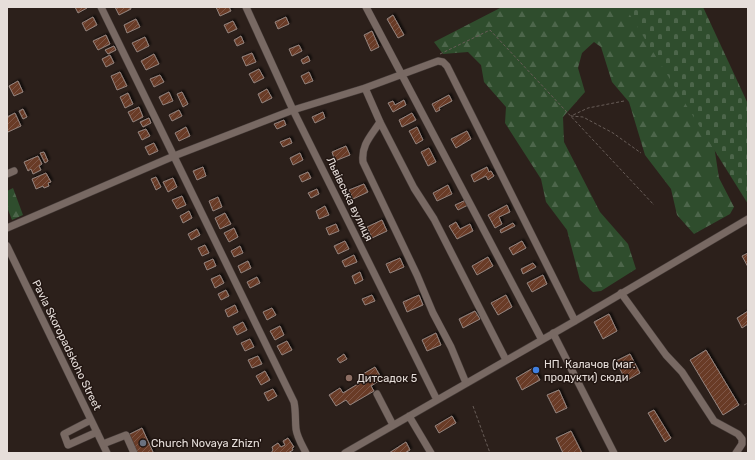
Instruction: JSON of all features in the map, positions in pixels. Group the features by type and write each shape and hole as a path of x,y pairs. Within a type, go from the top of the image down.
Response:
{"street":[{"path":"101,7 294,402 298,438 306,453"},
{"name":"Львівська вулиця","path":"246,7 293,110 437,400"},
{"path":"366,7 542,340"},
{"path":"7,228 174,156 293,110 365,88 402,73 438,61 443,62 447,66 575,321"},
{"path":"365,88 380,122 414,188 434,220 506,360"},
{"path":"380,122 364,145 362,154 363,162 417,275 433,313 451,347 466,383"},
{"path":"345,453 575,321 748,219"},
{"name":"Pavla Skoropadskoho Street","path":"7,246 107,453"},
{"path":"621,293 666,355 682,372 714,421 738,434 742,439 742,444 736,453"},
{"path":"554,333 614,453"},
{"path":"376,394 393,425"},
{"path":"409,416 431,453"},
{"path":"91,420 64,434 68,444 97,432"},
{"path":"103,444 126,435 134,453"}],"path":[{"path":"436,56 490,30 654,204"},
{"path":"571,116 588,108 624,101"},
{"path":"571,116 583,117 613,133 641,152"},
{"path":"744,405 748,403"},
{"path":"473,406 490,453"}],"green space":[{"path":"502,7 627,7 713,139 719,178 734,207 730,214 694,234 677,215 671,189 645,155 629,102 612,82 601,47 594,42 582,53 578,68 585,92 563,117 564,142 600,212 628,244 636,269 601,291 593,292 580,280 567,230 546,202 541,179 505,123 506,107 484,82 481,65 468,52 443,54 434,42"},
{"path":"625,7 703,7 748,104 748,204"},
{"path":"13,188 23,215 12,220 7,207 7,191"}],"building":[{"path":"75,7 87,7 87,8 78,13"},
{"path":"115,7 130,7 131,9 119,15"},
{"path":"216,7 229,7 231,11 220,16"},
{"path":"393,15 404,35 398,38 387,19"},
{"path":"93,17 97,25 86,31 82,23"},
{"path":"286,17 289,24 278,29 275,22"},
{"path":"136,19 140,27 127,33 124,25"},
{"path":"233,21 237,29 228,33 224,25"},
{"path":"372,31 379,47 371,51 364,35"},
{"path":"106,35 110,44 98,50 93,41"},
{"path":"241,36 244,43 237,46 234,40"},
{"path":"145,37 149,46 137,52 132,43"},
{"path":"299,45 302,51 292,56 289,49"},
{"path":"114,46 116,50 108,54 105,50"},
{"path":"252,53 256,62 246,66 242,57"},
{"path":"154,54 159,64 146,70 141,61"},
{"path":"110,55 114,63 106,67 102,59"},
{"path":"308,56 310,61 303,64 301,60"},
{"path":"259,69 264,78 254,83 249,74"},
{"path":"120,72 127,86 117,90 111,76"},
{"path":"309,72 313,81 305,84 301,76"},
{"path":"160,75 164,82 154,87 150,79"},
{"path":"18,81 23,92 14,96 9,86"},
{"path":"267,89 272,98 262,103 258,94"},
{"path":"169,92 173,101 163,105 159,97"},
{"path":"182,92 188,104 183,107 177,94"},
{"path":"128,93 133,104 125,108 120,97"},
{"path":"449,95 452,101 439,108 440,110 436,112 432,104"},
{"path":"404,100 406,105 393,112 388,103 393,101 395,105"},
{"path":"139,107 143,117 133,122 128,112"},
{"path":"23,109 27,117 23,119 19,111"},
{"path":"179,110 182,116 172,121 169,115"},
{"path":"323,112 325,118 315,123 312,117"},
{"path":"15,113 21,126 8,132 7,117"},
{"path":"412,113 416,120 402,127 399,120"},
{"path":"149,118 151,123 143,127 140,122"},
{"path":"284,120 286,125 277,129 274,124"},
{"path":"186,127 190,136 179,141 175,133"},
{"path":"417,127 423,140 416,144 409,131"},
{"path":"146,129 150,136 142,140 138,132"},
{"path":"467,131 471,139 456,148 451,139"},
{"path":"290,138 292,143 283,147 280,142"},
{"path":"154,143 158,151 149,155 145,147"},
{"path":"346,146 350,155 335,161 332,152"},
{"path":"429,148 436,162 428,166 421,152"},
{"path":"44,152 48,161 45,163 40,153"},
{"path":"300,153 303,160 293,165 290,158"},
{"path":"38,156 42,164 39,166 41,170 33,174 31,169 28,171 24,162"},
{"path":"203,167 206,176 197,180 193,171"},
{"path":"487,167 489,172 491,171 494,176 488,180 486,176 474,182 471,175"},
{"path":"308,172 311,178 302,182 299,176"},
{"path":"46,173 51,182 48,183 49,186 44,188 43,186 36,189 32,179"},
{"path":"156,177 161,187 156,190 151,179"},
{"path":"173,178 177,187 168,192 163,182"},
{"path":"364,184 368,192 353,199 349,190"},
{"path":"448,185 452,194 437,201 433,193"},
{"path":"317,189 319,194 311,198 308,193"},
{"path":"182,196 186,205 177,209 172,200"},
{"path":"218,197 222,207 213,211 209,201"},
{"path":"466,200 468,205 458,210 455,205"},
{"path":"507,205 510,212 499,217 502,224 495,228 488,215"},
{"path":"325,206 329,215 319,219 316,211"},
{"path":"189,211 192,218 183,223 180,216"},
{"path":"225,213 231,224 220,229 215,218"},
{"path":"382,220 387,231 372,238 367,227"},
{"path":"456,222 460,229 470,224 473,231 457,239 449,226"},
{"path":"513,223 515,226 501,233 500,230"},
{"path":"336,224 339,231 329,235 326,228"},
{"path":"234,228 238,237 229,242 224,233"},
{"path":"197,229 200,235 191,240 188,234"},
{"path":"345,241 349,249 338,254 334,246"},
{"path":"522,241 526,248 513,255 509,248"},
{"path":"205,245 209,253 202,256 198,248"},
{"path":"240,246 243,253 234,257 231,251"},
{"path":"748,253 748,267 742,256"},
{"path":"354,255 357,262 345,267 342,261"},
{"path":"488,257 493,266 477,275 472,266"},
{"path":"400,258 404,267 390,273 386,264"},
{"path":"213,259 216,266 207,270 204,263"},
{"path":"248,261 251,268 241,273 238,266"},
{"path":"533,263 536,267 523,274 521,269"},
{"path":"360,272 363,280 355,284 352,276"},
{"path":"220,275 224,283 215,288 211,279"},
{"path":"543,275 547,284 532,292 527,283"},
{"path":"257,277 260,283 250,288 247,282"},
{"path":"226,290 229,296 221,300 218,294"},
{"path":"372,295 375,301 365,305 362,299"},
{"path":"419,295 423,305 407,312 403,302"},
{"path":"506,295 512,307 498,315 491,303"},
{"path":"235,305 238,312 228,317 225,310"},
{"path":"272,308 276,315 267,320 263,312"},
{"path":"475,311 480,319 463,328 459,319"},
{"path":"748,311 748,324 742,328 737,318"},
{"path":"609,314 617,331 603,339 594,322"},
{"path":"243,322 247,330 237,335 233,327"},
{"path":"280,326 284,335 275,340 270,331"},
{"path":"436,333 441,345 427,351 422,340"},
{"path":"250,339 254,347 245,351 241,343"},
{"path":"287,341 292,350 282,355 277,346"},
{"path":"706,350 739,405 723,415 690,360"},
{"path":"344,354 347,359 340,363 337,359"},
{"path":"630,354 640,373 626,381 616,361"},
{"path":"258,356 262,364 252,368 248,360"},
{"path":"375,367 382,379 371,386 374,391 350,405 346,400 336,406 329,395 340,388 343,393 366,379 363,374"},
{"path":"533,368 540,380 522,390 516,378"},
{"path":"265,371 270,380 261,385 256,376"},
{"path":"273,389 277,396 268,401 264,393"},
{"path":"559,390 567,408 556,413 547,395"},
{"path":"654,410 671,438 665,442 648,413"},
{"path":"452,416 456,423 439,433 435,426"},
{"path":"142,428 153,452 152,453 136,453 128,435"},
{"path":"571,431 582,453 563,453 556,438"},
{"path":"288,438 294,447 292,448 293,450 288,453 271,453 273,450 272,447 278,443 281,447 285,445 283,441"},
{"path":"406,442 410,450 405,453 389,453"}],"place":[{"name":"НП. Калачов (маг. продукти) сюди","path":"536,370"},
{"name":"Дитсадок 5","path":"349,378"},
{"name":"Church Novaya Zhizn'","path":"143,443"}]}
